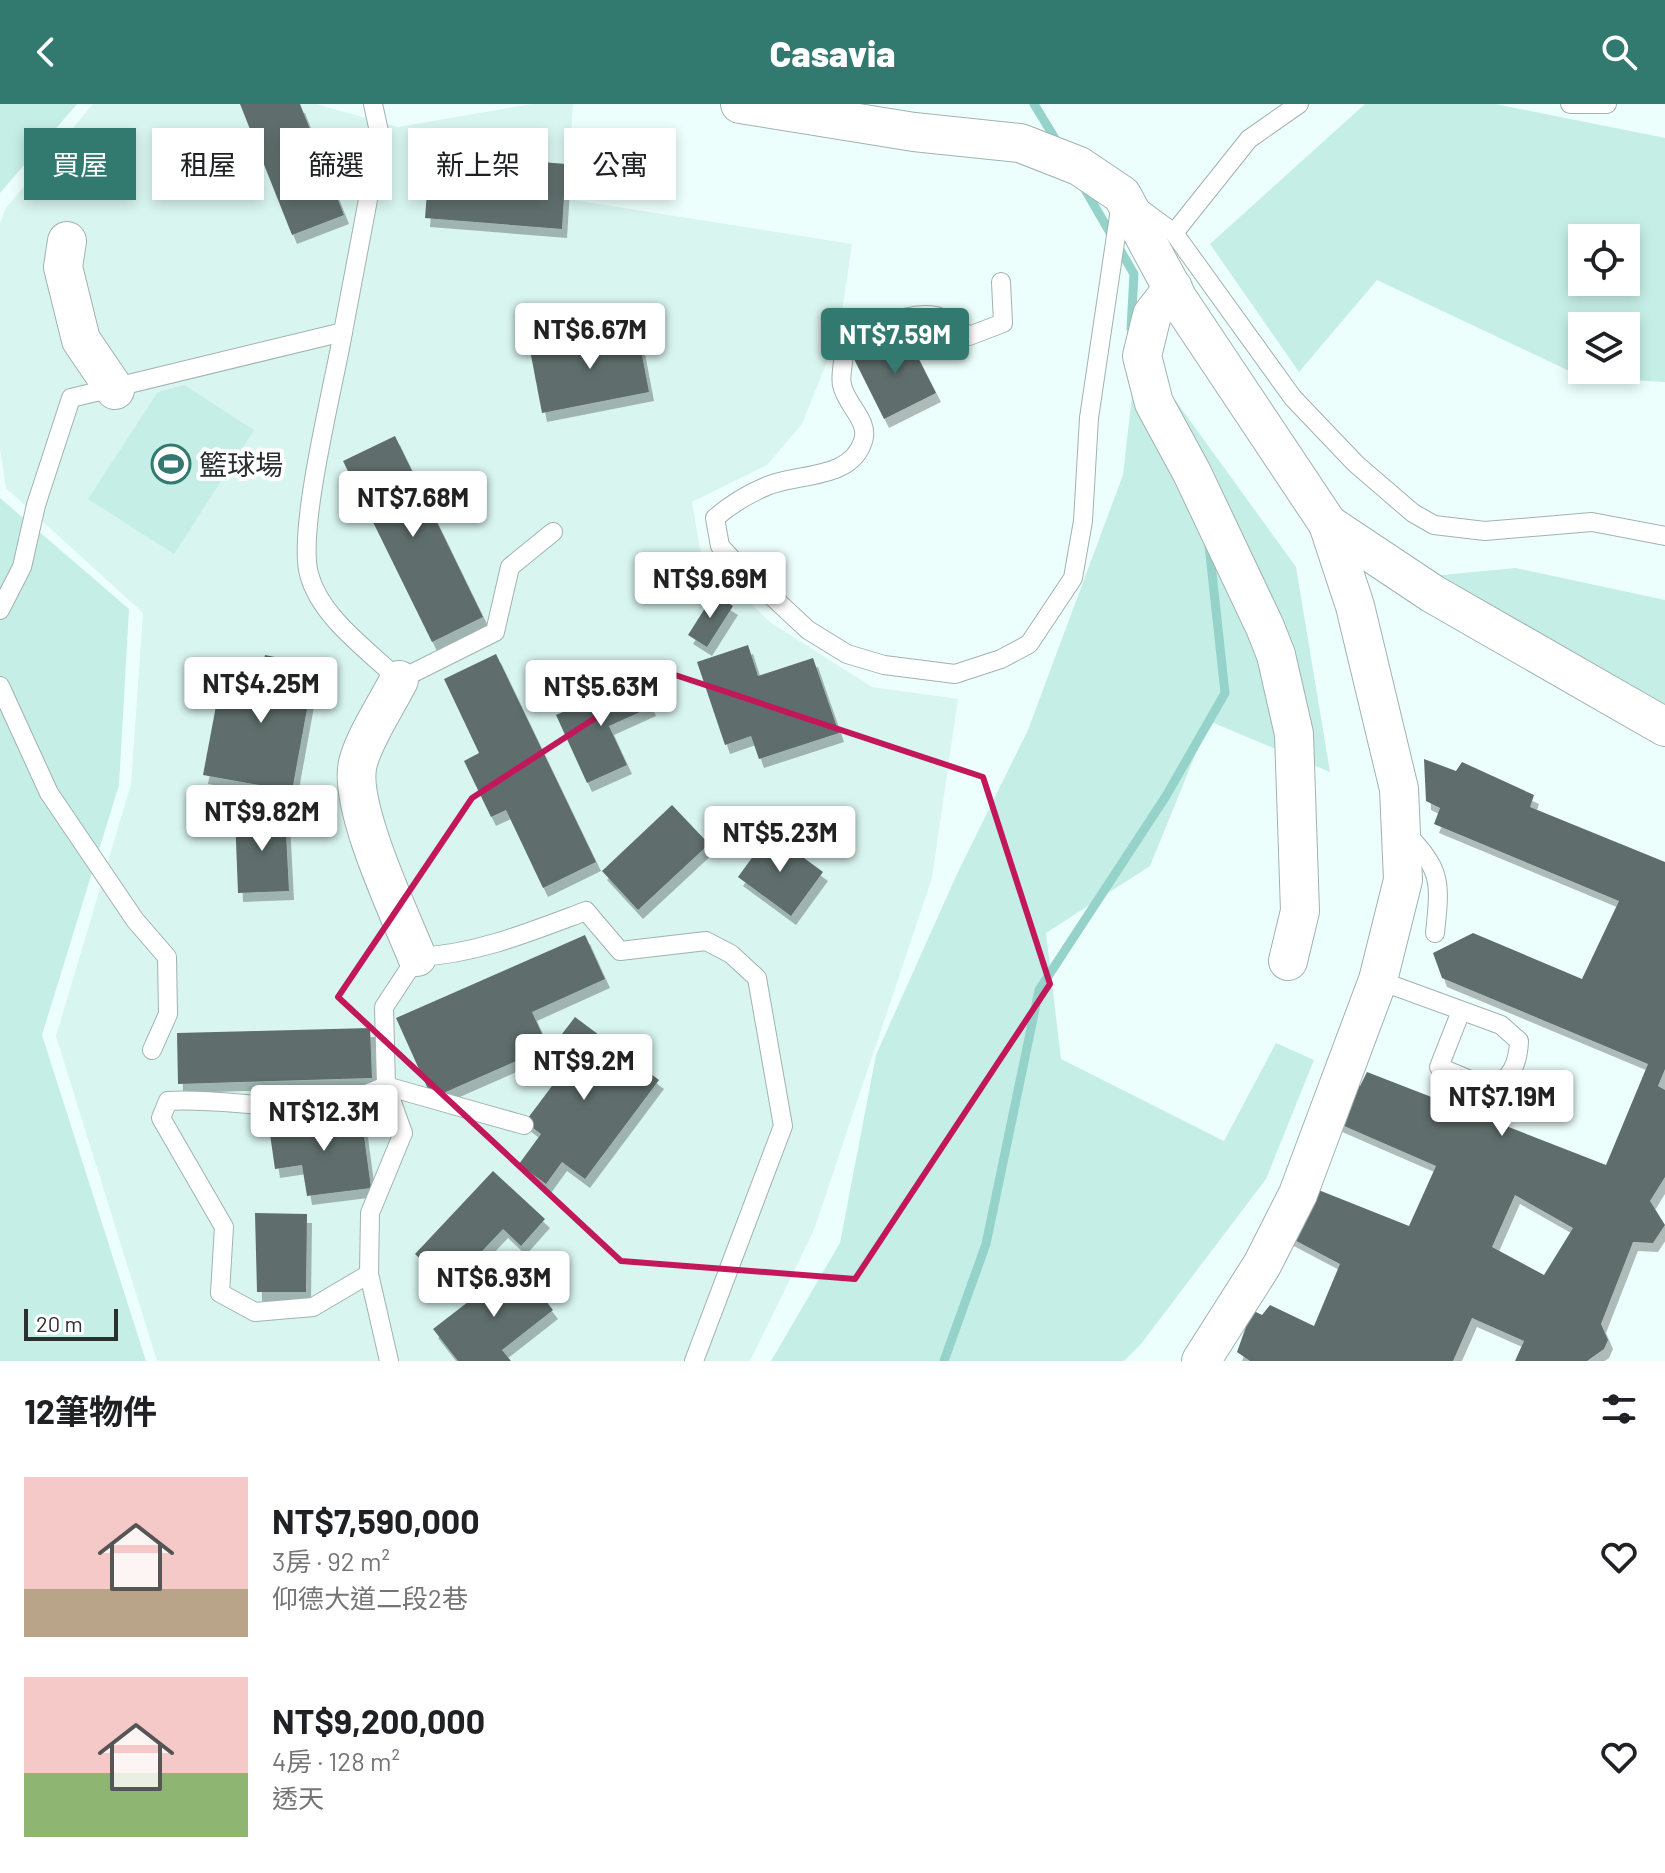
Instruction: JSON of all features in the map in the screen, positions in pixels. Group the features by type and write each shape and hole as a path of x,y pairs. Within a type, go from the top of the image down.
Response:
{"street":[{"path":"740,104 914,132 1020,143 1079,166 1122,195 1173,288 1253,415 1278,446 1328,524 1355,606 1406,806 1403,880 1378,980 1298,1194 1262,1265 1201,1361"},
{"path":"67,241 63,267 81,340 115,390"},
{"path":"1173,288 1152,315 1142,356 1154,403 1192,473 1265,627 1276,655 1294,734 1300,911 1288,961"},
{"path":"1328,524 1433,594 1665,727"},
{"path":"399,680 357,763 358,788 376,856 417,957"}],"lane":[{"path":"373,104 380,136 309,522 309,573 329,612 399,680 495,632 510,567 553,532"},
{"path":"1174,233 1249,139 1299,104"},
{"path":"1570,104 1607,104"},
{"path":"1001,282 1003,323 969,336 939,317 909,315 867,337 844,355 841,384 852,410 864,425 864,440 854,458 835,469 770,485 729,506 715,518 720,546 733,560 808,630 847,654 884,665 955,674 1001,659 1029,644 1073,578 1083,521 1089,418 1122,195 1174,233 1293,398 1356,464 1413,513 1434,525 1485,531 1592,522 1665,536"},
{"path":"0,610 22,567 36,505 71,398 115,390 343,332"},
{"path":"0,686 49,793 135,920 167,957 168,1014 152,1050"},
{"path":"1406,806 1433,861 1440,893 1435,933"},
{"path":"389,1361 369,1274 370,1213 403,1133 386,1086 384,1007 417,957 453,955 490,947 586,911 620,951 706,941 731,954 757,978 783,1126 694,1361"},
{"path":"1378,980 1501,1025 1519,1041 1518,1060 1507,1080 1492,1089 1439,1067 1461,1011"},
{"path":"369,1274 313,1307 255,1312 220,1293 224,1227 161,1118 168,1101 202,1099 292,1106 344,1101 386,1086 524,1125"}],"highlighted area":[{"path":"666,672 983,777 1050,984 855,1279 621,1261 338,997 472,798"}],"shaded area":[{"path":"0,104 77,104 56,128 24,128 24,165 0,193"},
{"path":"93,104 316,104 398,127 532,104 573,104 571,128 564,128 564,200 852,244 839,332 802,424 767,465 692,502 701,555 770,622 872,687 958,699 932,878 814,1230 750,1361 157,1361 56,1036 131,784 143,613 6,488 0,448 0,223 6,208 24,186 24,200 136,200 136,128 73,128"},
{"path":"1365,104 1495,104 1665,138 1665,382 1640,380 1640,312 1568,312 1568,370 1377,280 1299,372 1210,244"},
{"path":"1139,334 1170,393 1296,567 1330,772 1209,721 1150,866 1046,933 1061,1059 1224,1141 1276,1043 1314,1060 1266,1179 1141,1344 1124,1361 771,1361 840,1243 876,1055 957,874 1028,730 1123,475"},
{"name":"籃球場","path":"184,385 254,430 174,554 88,499 158,392"},
{"path":"0,498 129,609 119,785 42,1035 146,1361 0,1361"},
{"path":"1516,568 1665,600 1665,709 1432,576"}],"building":[{"path":"240,104 300,104 310,128 280,128 280,200 338,200 344,215 292,235 264,164 264,128 250,128"},
{"path":"548,163 564,164 562,229 425,218 426,200 548,200"},
{"path":"637,329 649,392 542,413 530,350"},
{"path":"906,334 936,393 884,419 854,359"},
{"path":"395,436 483,617 432,642 343,461"},
{"path":"714,594 733,606 707,647 688,635"},
{"path":"748,645 758,676 813,658 839,733 759,759 751,736 725,745 697,662"},
{"path":"496,654 596,862 543,888 506,810 491,817 464,761 479,753 444,679"},
{"path":"265,655 315,665 292,791 203,775 222,674 260,681"},
{"path":"638,678 651,707 609,726 627,765 587,783 556,715"},
{"path":"1424,759 1456,771 1462,762 1534,795 1530,807 1665,862 1665,1069 1658,1086 1665,1090 1665,1177 1650,1201 1665,1225 1653,1243 1633,1242 1601,1324 1608,1340 1604,1349 1587,1361 1515,1361 1524,1341 1472,1318 1453,1361 1250,1361 1237,1352 1252,1310 1262,1315 1270,1305 1314,1326 1340,1264 1285,1235 1316,1189 1409,1226 1436,1166 1335,1122 1352,1080 1360,1086 1367,1072 1606,1165 1648,1064 1442,978 1433,953 1473,933 1582,979 1619,901 1434,824 1440,808 1426,801","holes":["1515,1195 1573,1228 1544,1275 1492,1247"]},
{"path":"672,805 709,844 638,910 602,871"},
{"path":"285,814 289,891 238,893 235,815"},
{"path":"770,833 823,872 791,916 738,877"},
{"path":"585,935 605,979 532,1012 548,1047 432,1098 396,1018"},
{"path":"575,1017 659,1080 585,1179 562,1162 546,1184 519,1164 541,1134 525,1122 558,1078 539,1064"},
{"path":"370,1028 372,1078 178,1084 177,1033"},
{"path":"361,1114 371,1188 307,1196 302,1165 275,1169 269,1127"},
{"path":"493,1171 545,1219 521,1246 503,1229 449,1286 415,1254"},
{"path":"255,1213 307,1214 306,1292 257,1292"},
{"path":"517,1264 553,1310 502,1350 511,1361 458,1361 433,1329"}],"waterway":[{"path":"1034,104 1059,145"},
{"path":"1083,186 1134,274 1131,329"},
{"path":"944,1361 986,1244 1039,990 1166,796 1225,693 1209,545"}],"place":[{"name":"籃球場","path":"171,464"}]}
